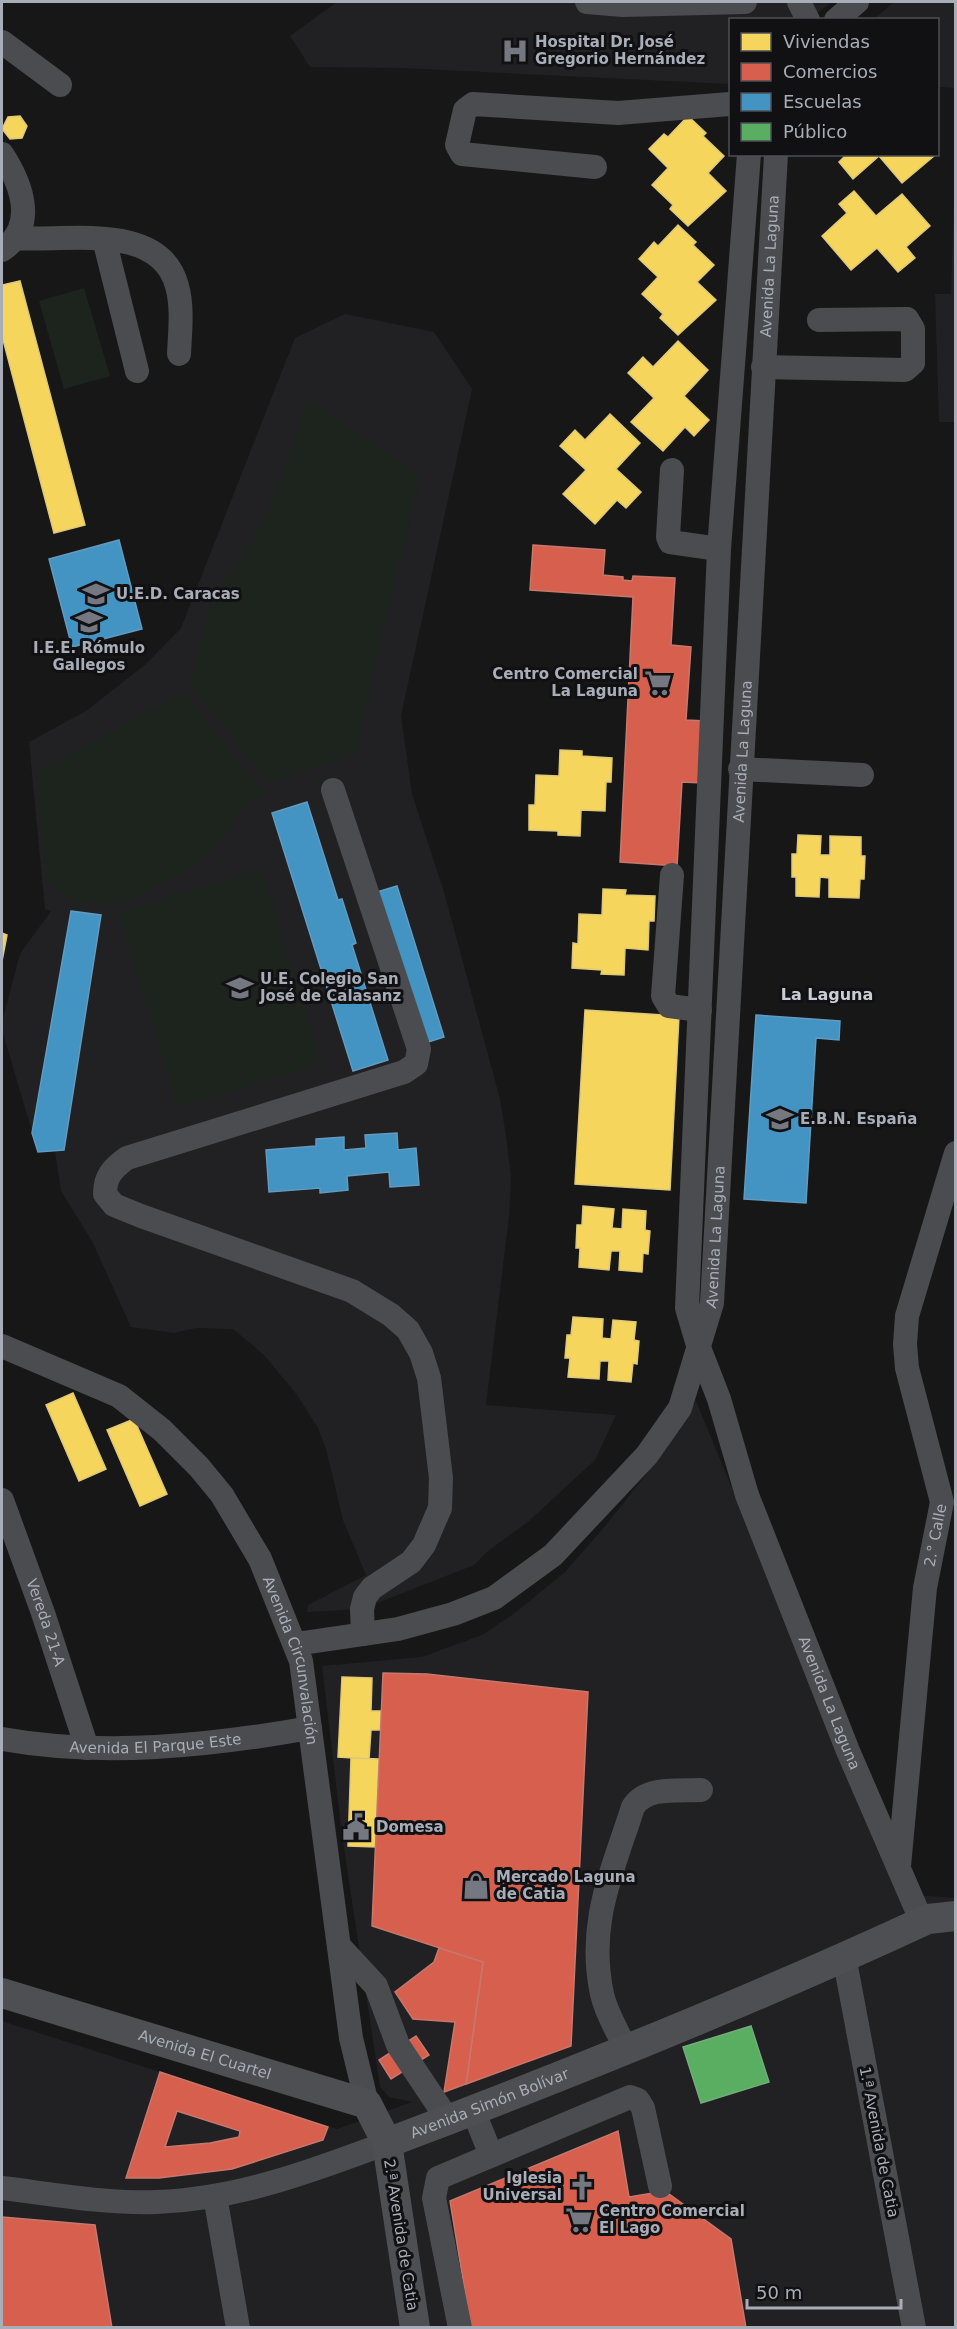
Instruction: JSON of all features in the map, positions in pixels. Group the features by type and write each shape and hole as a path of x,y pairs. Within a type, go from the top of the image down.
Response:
{"main road":[{"name":"Avenida Simón Bolívar","path":"387,2143 626,2049 922,1922 945,1915 956,1916"},
{"name":"Avenida El Cuartel","path":"2,1993 367,2104"},
{"path":"367,2104 387,2143"},
{"name":"2.ª Avenida de Catia","path":"387,2143 415,2328"}],"street":[{"path":"587,2 623,5 745,2"},
{"path":"799,2 807,18"},
{"path":"838,18 857,2"},
{"path":"2,42 60,85"},
{"path":"595,167 462,154 457,145 465,110 473,104 618,113 729,104"},
{"path":"2,154 14,174 22,199 24,218 8,244"},
{"name":"Avenida La Laguna","path":"749,156 719,549 687,1308 698,1345 719,1399 747,1495 848,1751 922,1922"},
{"name":"Avenida La Laguna","path":"296,1644 398,1629 453,1614 494,1598 553,1555 647,1455 680,1408 692,1375 698,1345 712,1303 776,156"},
{"path":"8,244 104,239 125,240 150,249 172,274 177,285 180,306 179,354"},
{"path":"104,239 137,371"},
{"path":"763,368 905,370 913,363 913,329 907,319 819,320"},
{"path":"672,470 668,537 670,542 719,549"},
{"path":"740,769 862,775"},
{"path":"333,790 419,1049 416,1064 404,1072 127,1158 114,1167 105,1181 105,1194 114,1205 141,1216 352,1291 391,1315 408,1330 421,1353 429,1378 441,1478 440,1508 424,1545 411,1562 372,1588 365,1597 362,1609 363,1634"},
{"path":"672,875 663,996 669,1006 700,1010"},
{"name":"2.° Calle","path":"899,1869 925,1588 942,1502 908,1368 905,1344 907,1316 956,1153"},
{"name":"Avenida Circunvalación","path":"2,1346 119,1396 177,1444 222,1494 260,1559 296,1644 310,1728 351,2038 367,2104"},
{"name":"Vereda 21-A","path":"2,1500 43,1613 87,1748"},
{"name":"Avenida El Parque Este","path":"2,1739 87,1748 225,1743 310,1728"},
{"path":"626,2049 602,1996 597,1949 599,1911 638,1799 647,1794 701,1790"},
{"path":"339,1946 376,1986 398,2044 461,2115 491,2155"},
{"name":"1.ª Avenida de Catia","path":"844,1956 914,2328"},
{"path":"460,2328 434,2198 434,2187 438,2178 630,2097 638,2100 643,2108 660,2186"},
{"name":"Avenida Simón Bolívar","path":"2,2188 156,2202 215,2196 257,2187 387,2143"},
{"path":"215,2196 238,2328"}],"shaded area":[{"name":"Hospital Dr. José Gregorio Hernández","path":"337,2 832,2 810,18 729,18 729,84 403,68 310,67 290,36"},
{"path":"894,2 955,2 955,88 939,87 939,18 875,18"},
{"path":"955,166 956,422 939,422 935,294 951,294"},
{"path":"84,288 110,376 64,389 39,301"},
{"name":"U.E. Colegio San José de Calasanz","path":"345,314 434,332 472,389 401,716 412,794 444,892 500,1099 506,1136 511,1177 509,1217 486,1405 616,1415 595,1460 529,1521 488,1551 474,1565 362,1609 307,1612 308,1605 366,1575 343,1520 326,1449 318,1428 297,1395 264,1355 233,1329 196,1328 174,1333 131,1327 92,1241 61,1191 55,1151 38,1152 2,1030 2,1022 20,954 51,911 45,909 29,742 86,711 146,664 181,628 295,338"},
{"path":"308,400 421,475 371,682 357,753 268,783 190,683 215,590 236,567 254,536 278,486"},
{"path":"183,692 266,796 246,803 220,842 195,865 131,900 106,906 71,901 47,880 37,773"},
{"path":"261,869 322,1063 178,1108 118,913"},
{"path":"696,1401 900,1894 955,1898 955,2327 2,2327 2,2021 337,2129 412,2102 389,2097 380,2087 342,1835 322,1666 422,1657 482,1635 515,1613 565,1572 606,1525 647,1473"}],"building: Viviendas":[{"path":"20,116 27,126 22,138 10,139 2,129 8,117"},
{"path":"688,116 706,133 703,136 724,156 708,173 726,191 688,226 670,209 673,205 652,185 668,168 649,149 664,134 668,137"},
{"path":"845,156 879,156 853,179 839,162"},
{"path":"879,156 934,156 902,183"},
{"path":"854,191 876,216 902,194 930,226 906,247 915,258 898,272 877,248 851,270 822,236 847,213 839,204"},
{"path":"678,225 696,242 693,245 714,265 697,282 716,300 678,335 660,318 663,314 642,294 658,277 639,259 654,242 658,246"},
{"path":"20,281 85,525 54,533 2,336 2,285"},
{"path":"678,341 708,370 684,396 709,420 694,436 685,427 663,451 631,422 654,398 628,373 643,357 653,367"},
{"path":"610,414 640,443 616,469 641,492 626,508 617,500 595,524 563,494 586,470 560,446 575,430 585,440"},
{"path":"560,750 582,751 582,756 612,758 611,782 606,782 605,811 581,810 580,836 558,835 558,831 529,830 529,805 535,805 536,775 559,776"},
{"path":"798,835 821,836 820,855 830,855 830,836 861,837 861,856 865,856 864,879 860,879 859,898 829,897 829,878 820,877 819,897 796,896 796,877 792,877 792,854 797,854"},
{"path":"603,889 626,890 625,895 655,896 654,921 649,921 648,950 625,948 624,975 601,974 602,970 572,968 573,943 578,944 579,914 602,915"},
{"path":"2,933 7,935 2,961"},
{"path":"585,1010 679,1016 670,1190 575,1184"},
{"path":"583,1206 614,1209 612,1228 622,1229 623,1209 646,1211 645,1230 650,1231 648,1254 643,1253 642,1272 619,1270 620,1251 611,1251 609,1270 579,1267 580,1248 576,1248 577,1225 582,1225"},
{"path":"573,1317 603,1319 602,1338 611,1339 613,1320 636,1322 634,1340 639,1341 637,1364 633,1363 631,1382 608,1380 609,1361 600,1361 599,1379 568,1377 570,1358 565,1358 567,1335 571,1335"},
{"path":"73,1393 106,1469 79,1481 46,1405"},
{"path":"134,1419 167,1494 140,1506 107,1430"},
{"path":"342,1677 372,1678 371,1711 381,1711 381,1730 371,1730 369,1759 338,1757"},
{"path":"351,1758 379,1759 376,1847 348,1846"}],"building: Comercios":[{"name":"Centro Comercial La Laguna","path":"533,545 605,550 603,575 623,577 623,580 632,581 633,576 675,578 671,645 691,647 686,720 706,721 702,783 682,782 677,866 620,862 633,597 530,590"},
{"name":"Mercado Laguna de Catia","path":"383,1673 427,1674 588,1692 571,2046 466,2084 483,1962 372,1926"},
{"path":"439,1948 483,1962 466,2084 444,2092 455,2022 413,2019 395,1992 434,1962"},
{"path":"416,2036 429,2055 391,2079 379,2060"},
{"path":"160,2072 328,2127 323,2140 232,2169 159,2178 126,2178","holes":["177,2111 240,2131 239,2137 210,2143 165,2147"]},
{"name":"Centro Comercial El Lago","path":"618,2131 629,2197 665,2191 731,2239 746,2328 471,2328 450,2201"},
{"path":"2,2217 95,2225 112,2328 2,2328"}],"building: Escuelas":[{"name":"U.E.D. Caracas","path":"119,540 142,629 72,647 49,559"},
{"path":"307,802 338,900 342,899 356,943 352,945 388,1060 353,1071 272,813"},
{"path":"397,886 444,1037 425,1043 377,892"},
{"path":"71,911 101,915 64,1150 38,1152 32,1133"},
{"name":"E.B.N. España","path":"756,1015 840,1021 839,1040 816,1038 806,1203 744,1199"},
{"path":"397,1133 398,1150 416,1148 419,1185 390,1187 389,1172 347,1176 348,1190 320,1193 320,1188 269,1192 266,1150 316,1146 316,1139 344,1137 344,1150 366,1148 365,1135"}],"building: Público":[{"path":"751,2026 769,2082 701,2103 683,2047"}],"place":[{"name":"Hospital Dr. José Gregorio Hernández","path":"515,51"},
{"name":"U.E.D. Caracas","path":"96,594"},
{"name":"I.E.E. Rómulo Gallegos","path":"89,622"},
{"name":"Centro Comercial La Laguna","path":"658,683"},
{"name":"U.E. Colegio San José de Calasanz","path":"240,988"},
{"name":"E.B.N. España","path":"780,1119"},
{"name":"Domesa","path":"356,1827"},
{"name":"Mercado Laguna de Catia","path":"476,1886"},
{"name":"Iglesia Universal","path":"582,2187"},
{"name":"Centro Comercial El Lago","path":"579,2220"}],"district":[{"name":"La Laguna","path":"827,994"}]}
